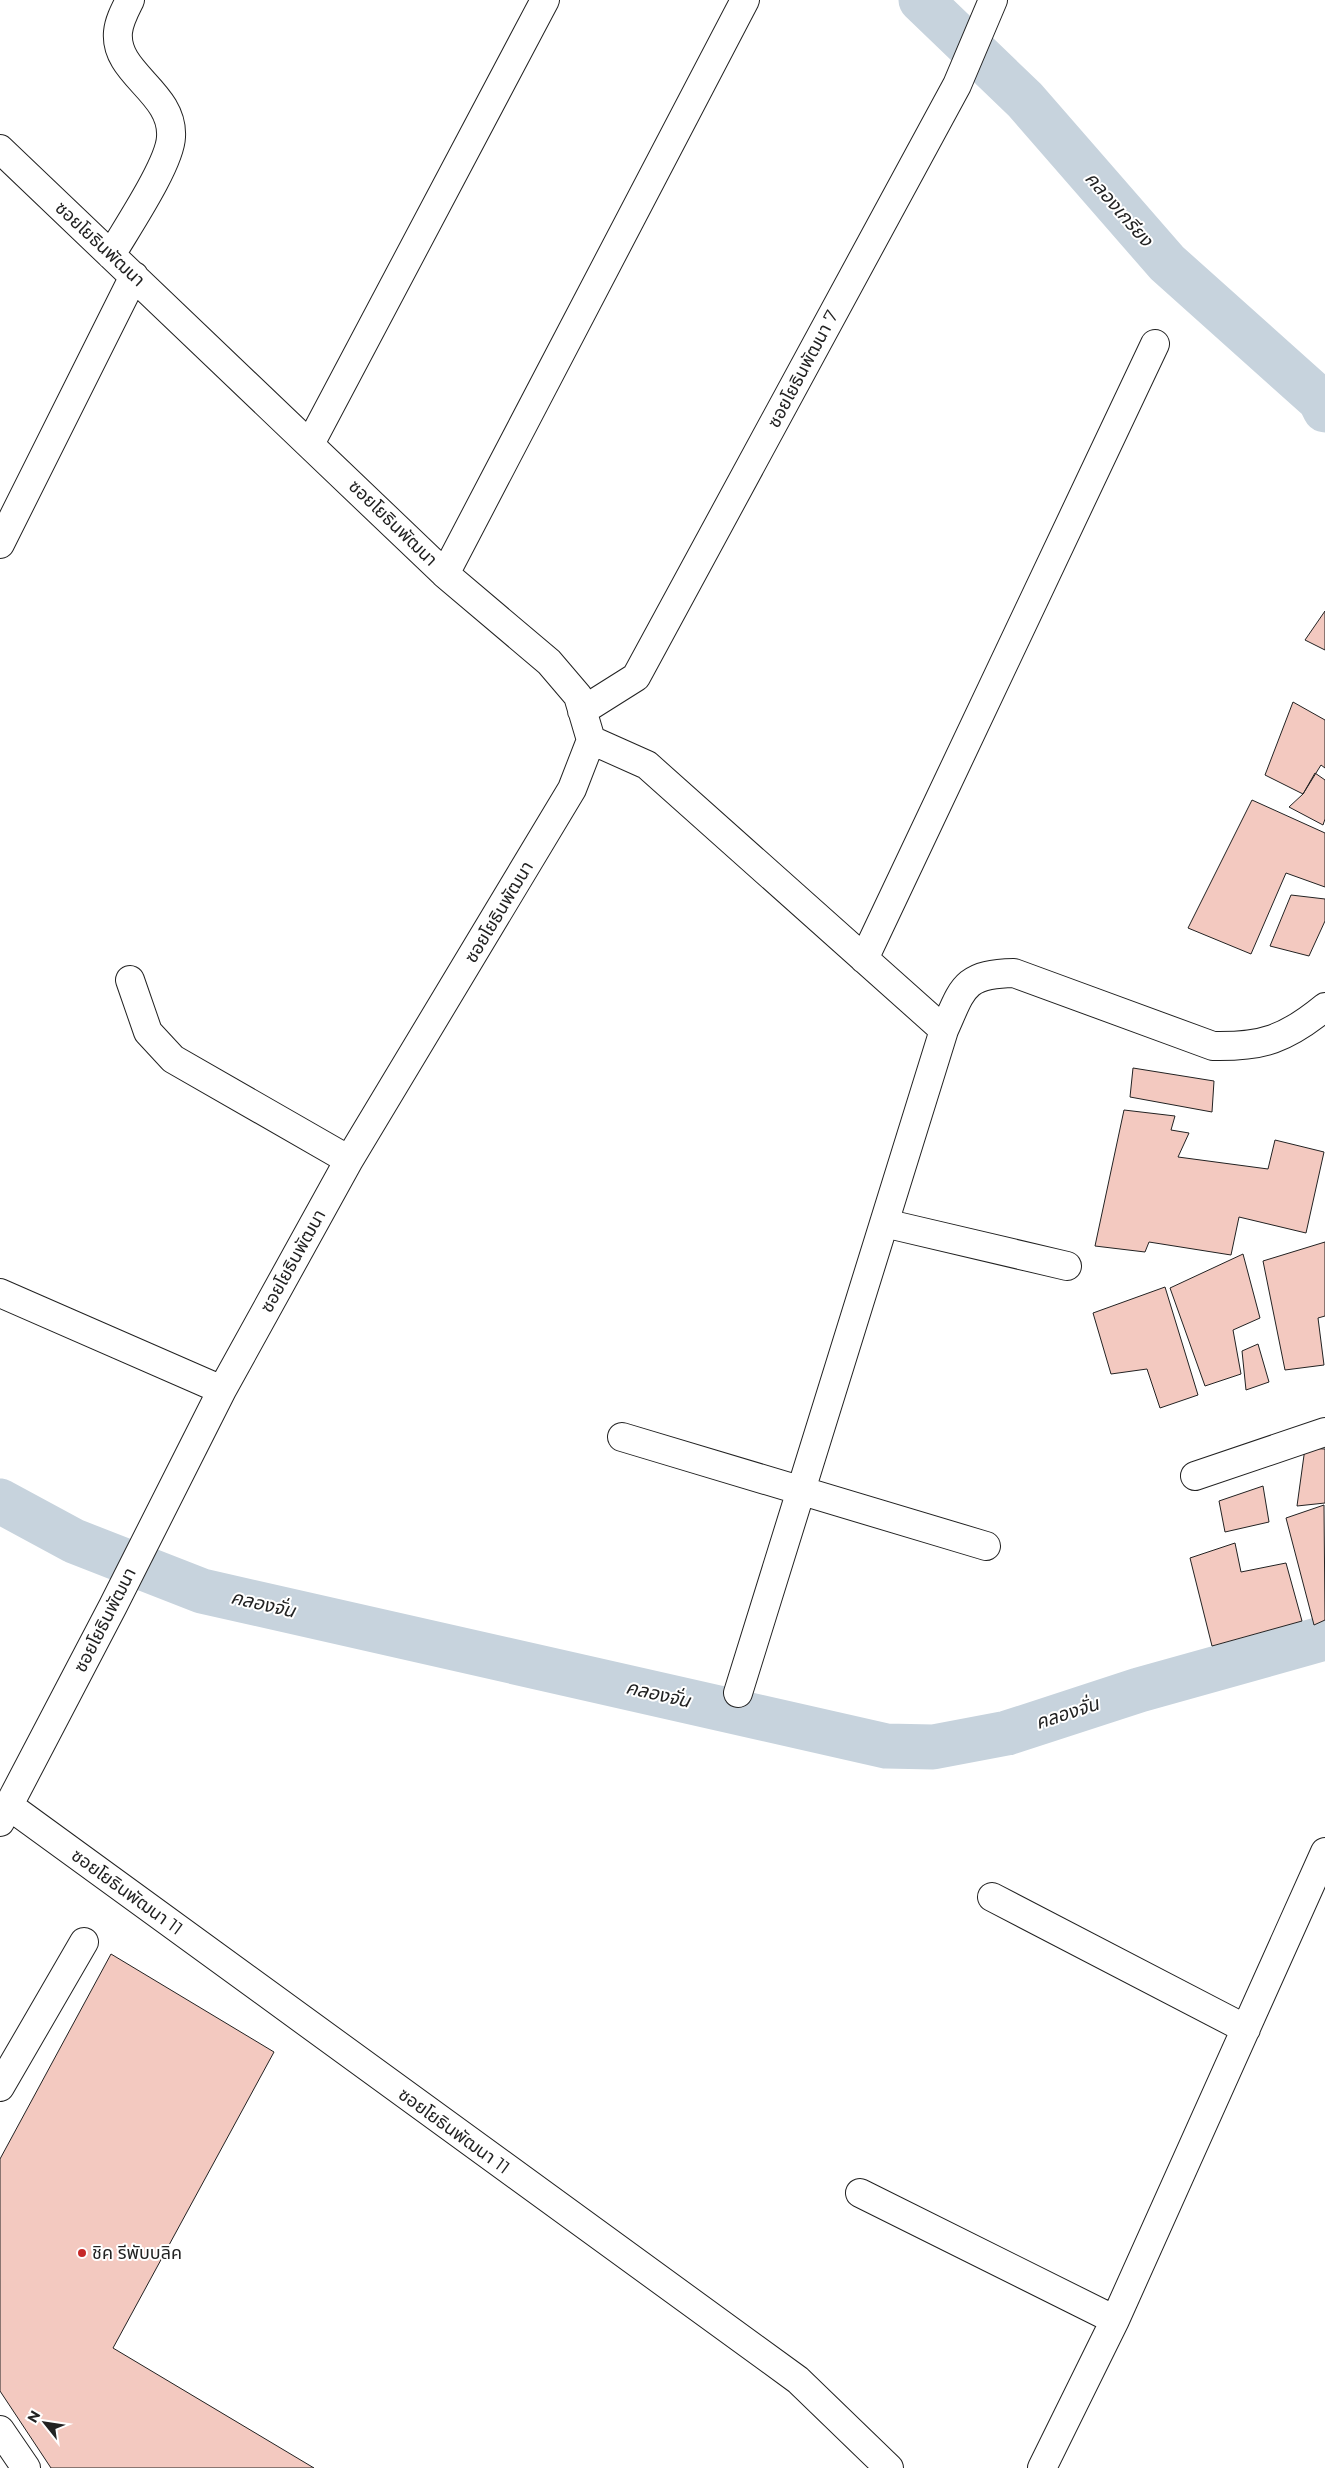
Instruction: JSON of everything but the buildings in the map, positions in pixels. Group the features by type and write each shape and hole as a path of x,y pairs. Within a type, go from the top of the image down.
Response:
{"street":[{"path":"111,255 163,165 172,137 168,112 121,57 118,32 130,0"},
{"path":"310,444 544,0"},
{"path":"445,574 745,0"},
{"name":"ซอยโยธินพัฒนา 7","path":"582,711 636,677 957,84 993,0"},
{"name":"ซอยโยธินพัฒนา","path":"0,149 445,574 549,662 578,696 591,740 572,789 349,1160 222,1390 113,1606 4,1814"},
{"path":"0,544 134,276"},
{"path":"864,959 1155,344"},
{"path":"591,740 647,765 944,1030"},
{"path":"738,1693 944,1030 959,996 973,979 993,973 1014,973 1213,1046 1244,1047 1285,1035 1325,1007"},
{"path":"130,980 148,1032 172,1059 349,1160"},
{"path":"884,1223 1067,1266"},
{"path":"0,1293 222,1390"},
{"path":"1195,1476 1325,1432"},
{"path":"622,1437 801,1489 986,1546"},
{"name":"ซอยโยธินพัฒนา 11","path":"4,1814 694,2303 798,2380 889,2468"},
{"path":"1042,2468 1114,2320 1325,1852"},
{"path":"992,1897 1246,2029"},
{"path":"0,2087 84,1942"},
{"path":"860,2192 1114,2320"},
{"path":"0,2430 26,2468"}],"waterway":[{"name":"คลองเกรียง","path":"921,0 1025,100 1167,263 1320,400 1325,410"},
{"name":"คลองจั่น","path":"0,1501 74,1541 202,1591 886,1746 933,1747 1007,1733 1139,1690 1325,1638"}],"place":[{"name":"ชิค รีพับบลิค","path":"82,2253"}]}
